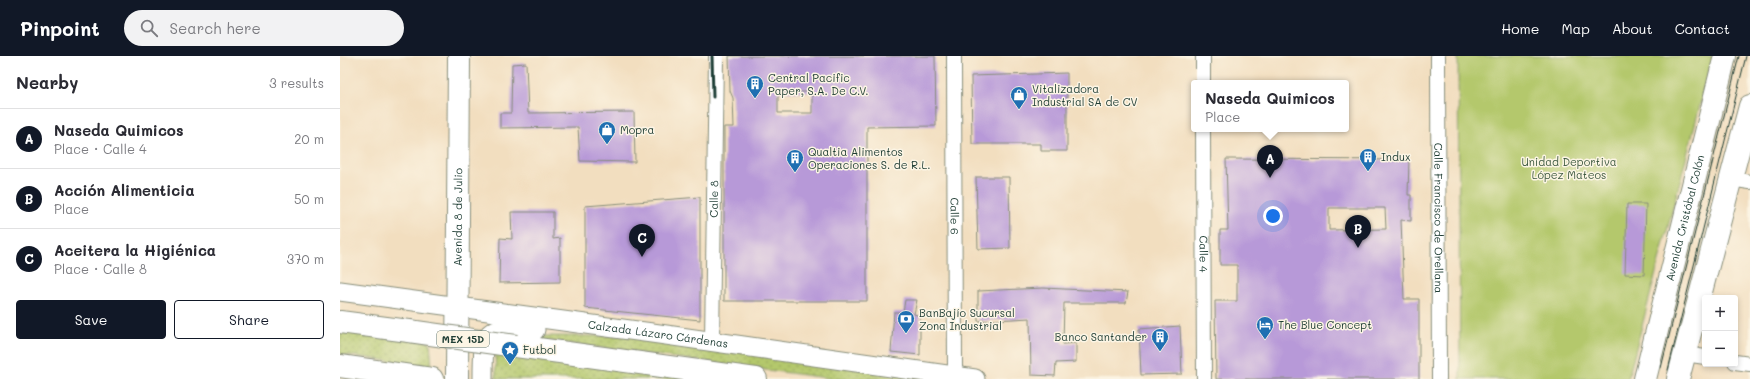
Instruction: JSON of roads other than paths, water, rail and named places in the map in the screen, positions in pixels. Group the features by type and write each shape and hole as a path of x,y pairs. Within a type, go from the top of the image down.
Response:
{"main road":[{"name":"Avenida 8 de Julio","path":"457,379 458,56"},
{"name":"Avenida Cristóbal Colón","path":"1645,379 1725,56"},
{"path":"1678,379 1695,356 1740,181 1750,106"},
{"name":"Calzada Lázaro Cárdenas","path":"340,291 457,308 652,333 975,379"},
{"name":"MEX 15D","path":"340,322 756,379"},
{"path":"483,379 483,353 485,339 496,329 506,328 562,332 652,333"},
{"path":"340,366 432,379"}],"street":[{"name":"Calle 8","path":"712,342 716,56"},
{"name":"Calle 6","path":"954,56 955,376"},
{"path":"1202,56 1203,80"},
{"name":"Calle Francisco de Orellana","path":"1438,56 1439,379"},
{"name":"Calle 4","path":"1203,132 1204,379"},
{"path":"1738,362 1750,364"}],"tram line":[{"path":"1661,368 1739,56"},
{"path":"1668,370 1746,56"}],"railway":[{"path":"712,56 713,97"}],"place":[{"name":"Central Pacific Paper, S.A. De C.V.","path":"755,99"},
{"name":"Vitalizadora Industrial SA de CV","path":"1019,110"},
{"name":"Mopra","path":"607,145"},
{"name":"Indux","path":"1368,172"},
{"name":"Qualtia Alimentos Operaciones S. de R.L.","path":"795,173"},
{"name":"Naseda Quimicos","path":"1270,178"},
{"name":"Acción Alimenticia","path":"1358,248"},
{"name":"Aceitera la Higiénica","path":"642,257"},
{"name":"BanBajío Sucursal Zona Industrial","path":"906,334"},
{"name":"The Blue Concept","path":"1265,340"},
{"name":"Banco Santander","path":"1160,352"},
{"name":"Futbol","path":"510,365"}],"park label":[{"name":"Unidad Deportiva López Mateos","path":"1569,168"}]}
